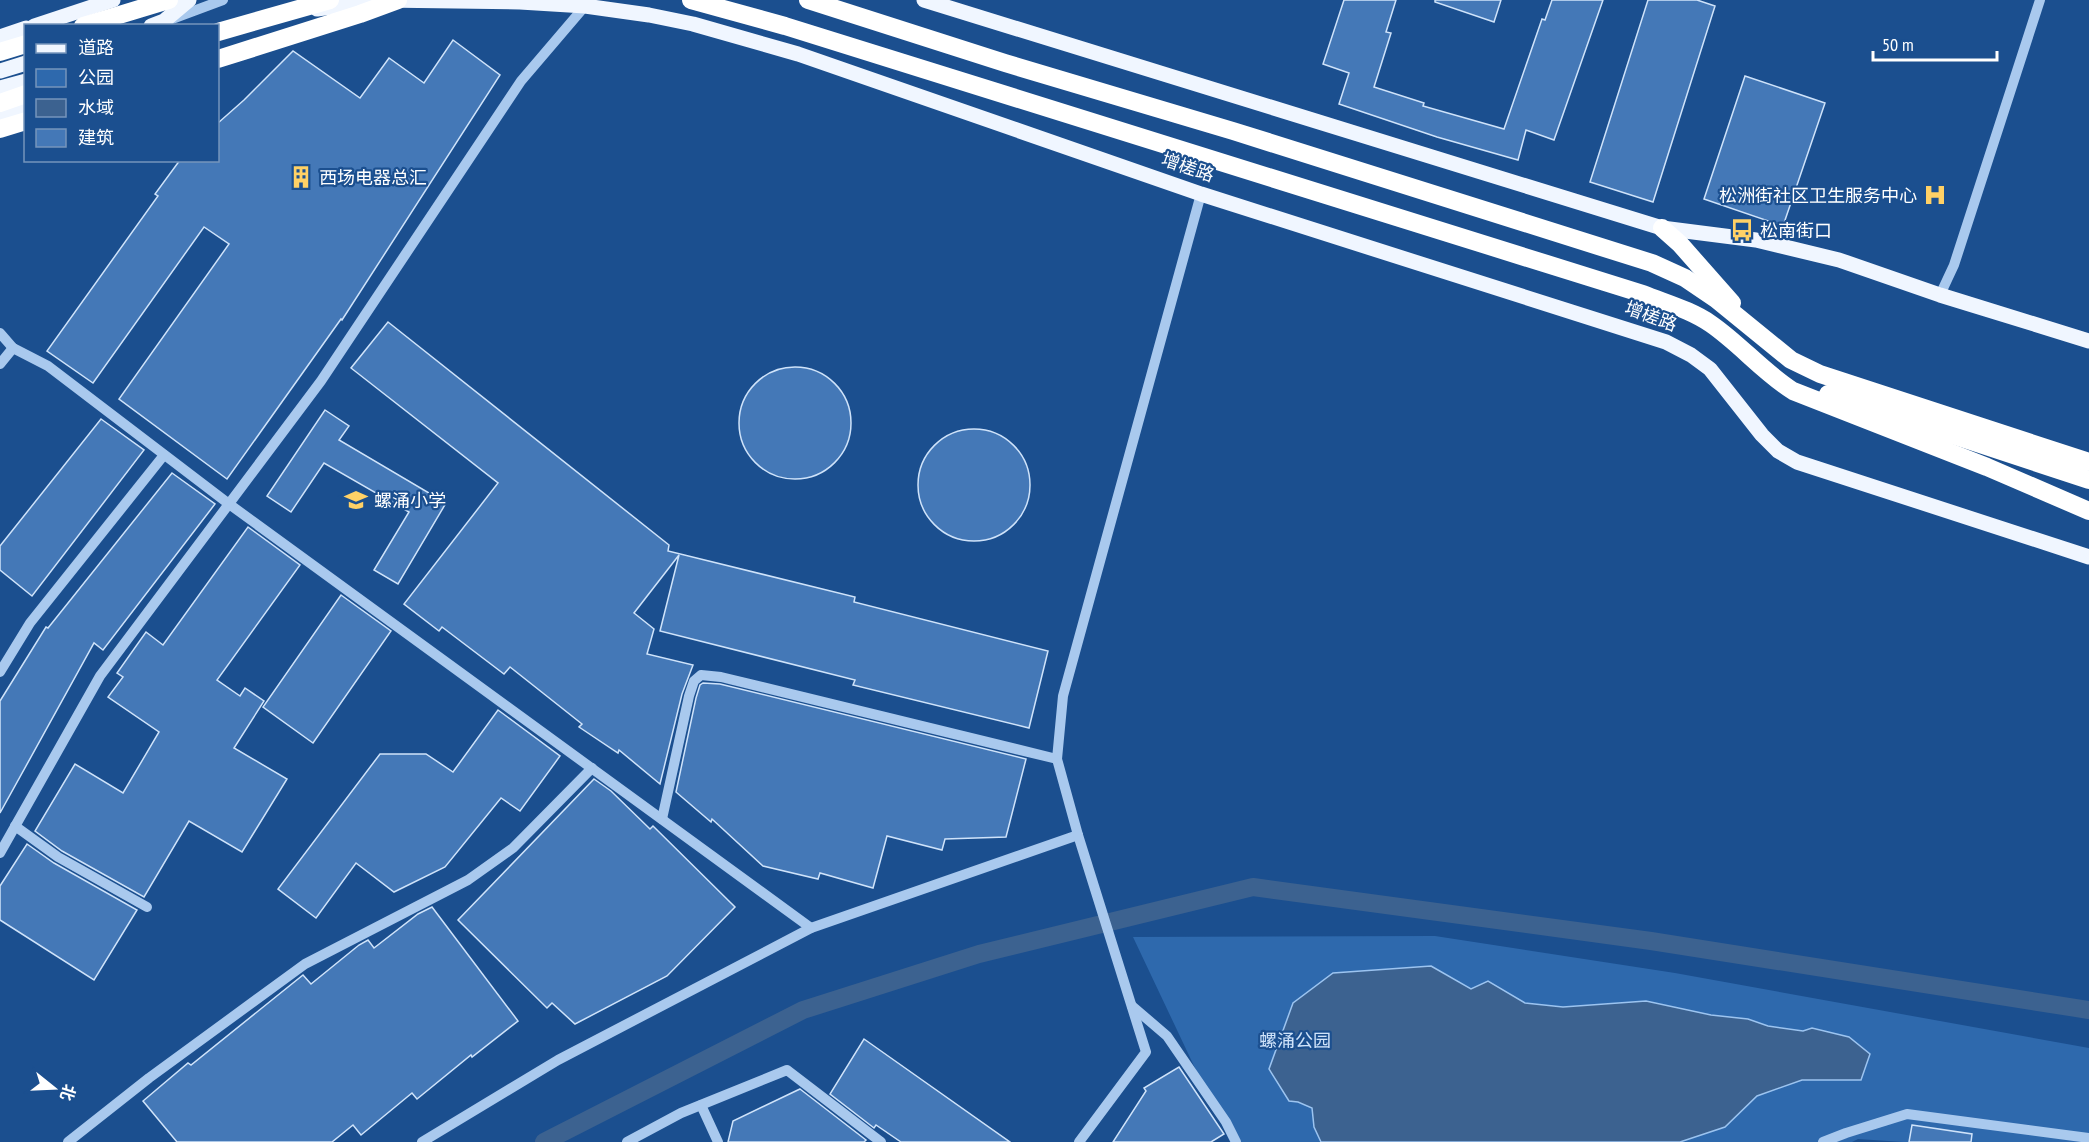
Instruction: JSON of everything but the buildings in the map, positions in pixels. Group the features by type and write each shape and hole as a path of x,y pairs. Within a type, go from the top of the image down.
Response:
{"highway":[{"path":"105,19 144,0"},
{"path":"89,24 169,0"},
{"path":"223,31 330,0"},
{"path":"219,59 398,0"},
{"name":"增槎路","path":"691,0 785,26 1643,294 1710,323 1774,379 1793,391 1987,467 2089,511"},
{"path":"808,0 1005,63 1233,130 1652,263 1685,278 1716,299 1791,360 1820,374 2089,462"},
{"path":"0,52 24,45"},
{"path":"0,103 24,95"},
{"path":"0,129 24,122"},
{"path":"1662,228 1699,265 1759,334"},
{"path":"1774,379 1816,390 2089,480"}],"main road":[{"path":"40,24 112,0"},
{"path":"158,23 189,0"},
{"path":"292,13 321,0"},
{"name":"增槎路","path":"223,31 292,13 382,0 497,1 585,6 658,16 704,27 798,54 1202,194 1666,342 1691,355 1710,369 1762,435 1778,451 1797,462 2089,557"},
{"path":"631,0 658,16"},
{"path":"924,0 1662,228 1767,243 1839,260 1940,295 2089,341"},
{"path":"0,37 24,29"},
{"path":"0,71 24,64"},
{"path":"0,88 24,82"},
{"path":"0,118 24,111"}],"street":[{"path":"158,23 223,0"},
{"path":"1940,295 1954,265 2040,0"},
{"path":"0,853 100,676 321,381 521,81 585,6"},
{"path":"1079,1142 1146,1052 1078,835 1057,759 1063,696 1202,194"},
{"path":"0,333 13,348 48,366 229,504 811,928"},
{"path":"0,364 13,348"},
{"path":"0,672 30,623 164,455"},
{"path":"662,819 689,696 694,681 701,675 721,677 1057,759"},
{"path":"68,1142 149,1078 305,964 468,880 513,848 592,768"},
{"path":"15,826 58,857 147,908"},
{"path":"422,1142 558,1060 811,928 1078,835"},
{"path":"1132,1006 1167,1036 1226,1122 1236,1142"},
{"path":"627,1142 681,1113 787,1070 881,1142"},
{"path":"701,1105 718,1142"},
{"path":"1823,1142 1847,1137 1907,1114 2089,1138"}],"green space":[{"name":"螺涌公园","path":"1435,936 1675,973 2089,1048 2089,1142 1903,1142 1858,1139 1852,1142 1230,1142 1133,937"}],"water":[{"path":"1431,966 1471,989 1488,981 1525,1003 1563,1007 1646,1001 1711,1015 1748,1019 1768,1026 1803,1031 1812,1028 1849,1037 1870,1054 1861,1080 1802,1080 1757,1096 1725,1127 1680,1142 1321,1142 1314,1127 1312,1108 1289,1101 1269,1069 1293,1003 1333,973"}],"waterway":[{"path":"544,1142 803,1010 979,954 1253,887 1651,941 2089,1010"}],"place":[{"name":"西场电器总汇","path":"301,177"},
{"name":"松洲街社区卫生服务中心","path":"1935,195"},
{"name":"松南街口","path":"1742,230"},
{"name":"螺涌小学","path":"356,500"}]}
